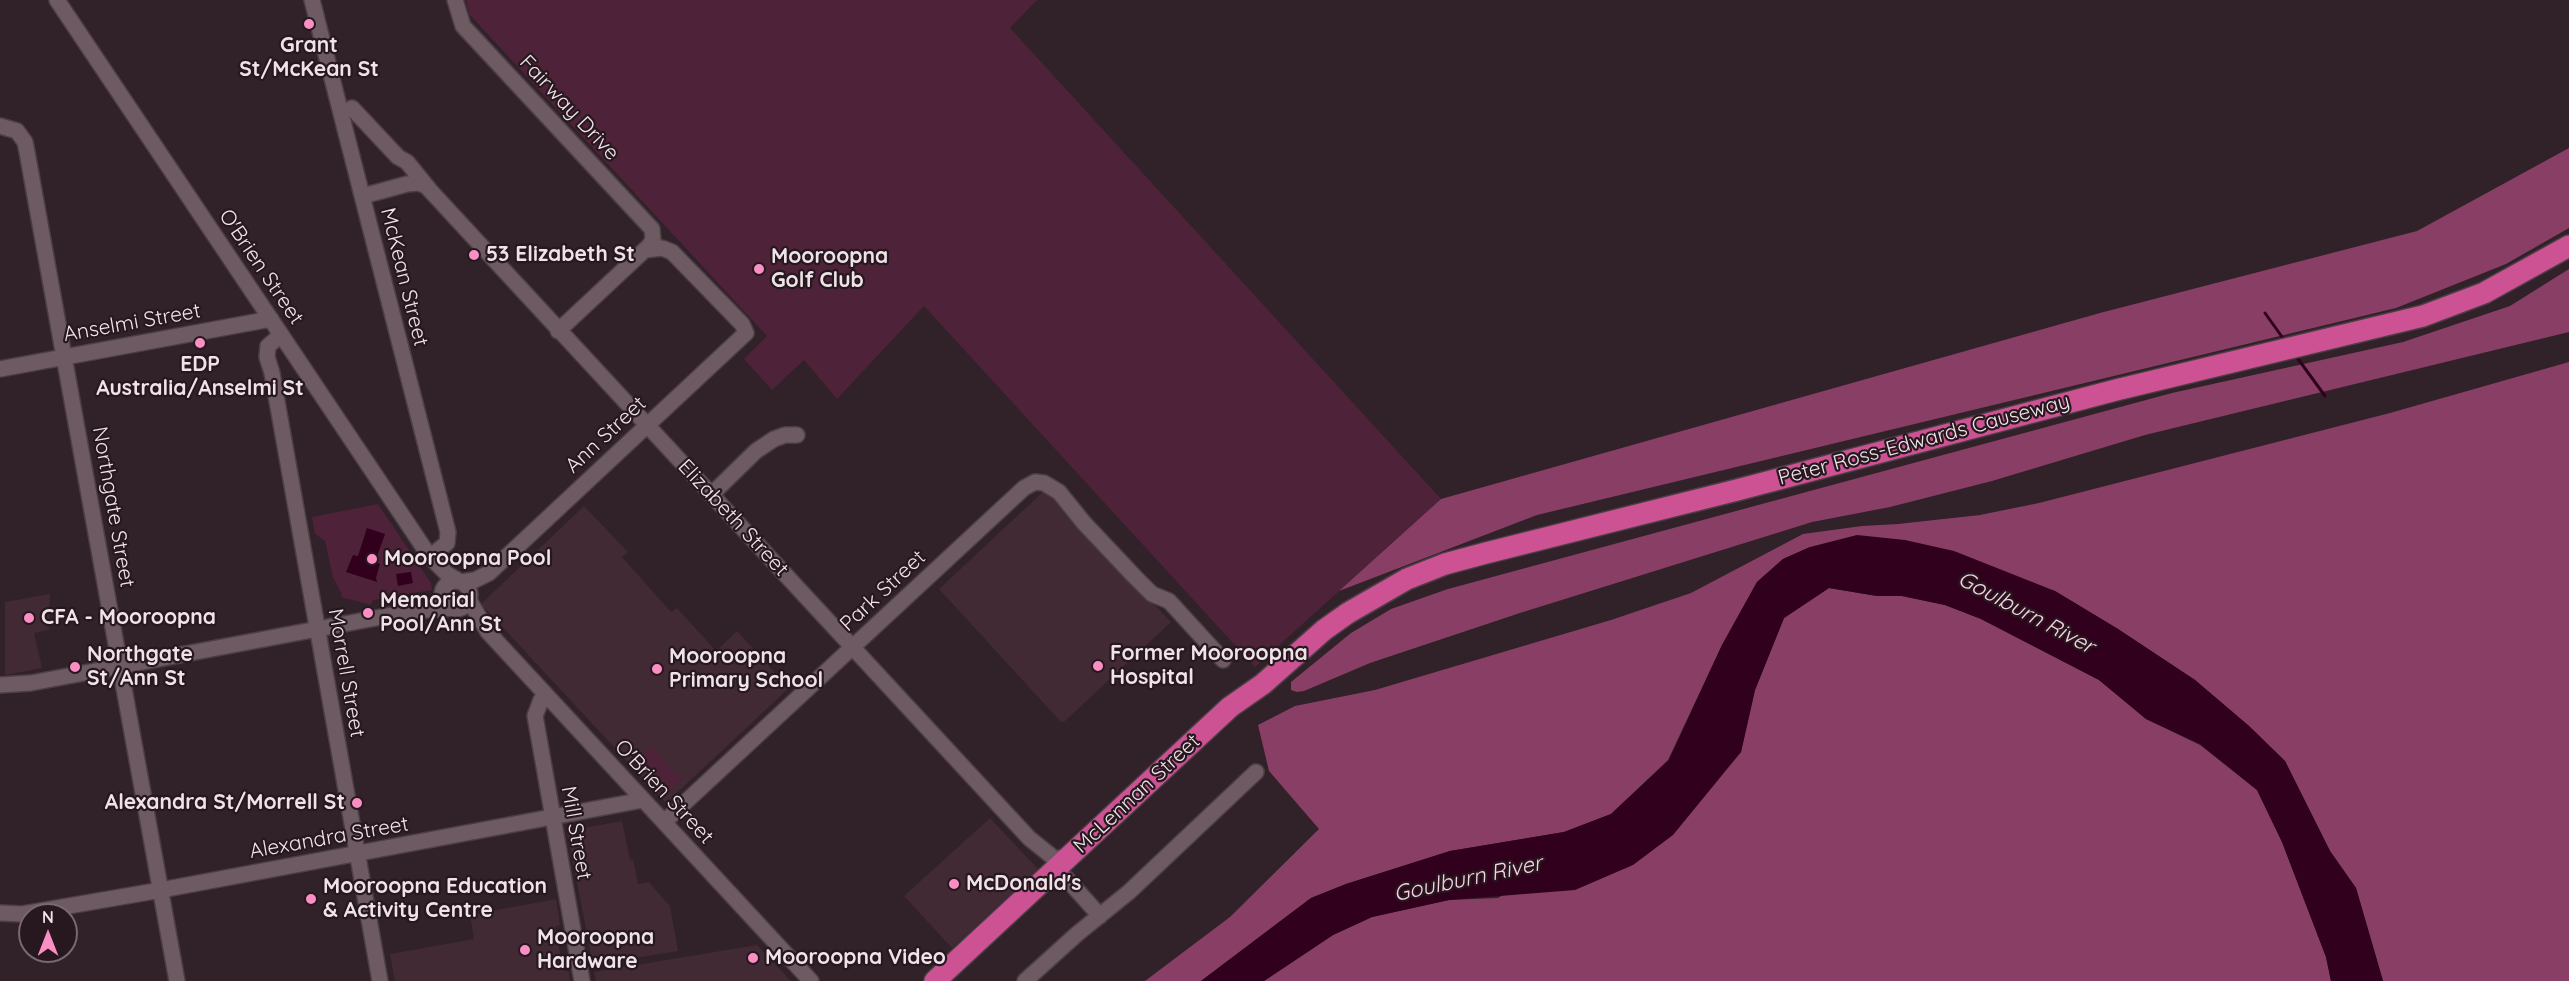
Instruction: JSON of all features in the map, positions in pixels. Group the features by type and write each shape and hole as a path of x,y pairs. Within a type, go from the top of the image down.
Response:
{"highway":[{"name":"Peter Ross-Edwards Causeway","path":"1290,659 1324,630 1363,602 1407,579 1445,564 2225,362 2423,316 2463,302 2569,246"},
{"name":"McLennan Street","path":"954,981 1060,874 1070,856 1230,707 1263,684 1290,659"},
{"name":"McLennan Street","path":"935,981 1060,874 1240,714 1263,684"}],"street":[{"name":"O'Brien Street","path":"57,0 430,557 447,574 460,582"},
{"name":"McKean Street","path":"312,0 447,532 447,543 430,557"},
{"name":"Fairway Drive","path":"455,0 463,26 650,227 653,236 648,246"},
{"name":"Elizabeth Street","path":"352,108 398,157 415,171 436,199"},
{"name":"Northgate Street","path":"0,126 17,131 25,142 177,981"},
{"name":"Elizabeth Street","path":"364,201 416,183 426,186 646,427 712,494 1029,838 1055,859 1061,860 1070,856"},
{"path":"558,330 648,246"},
{"name":"Ann Street","path":"469,599 495,568 746,333 743,326 671,250 648,246"},
{"name":"Anselmi Street","path":"0,369 271,319"},
{"name":"Morrell Street","path":"284,340 276,356 272,373 380,981"},
{"path":"712,494 756,452 774,439 785,435 797,435"},
{"name":"Park Street","path":"664,822 1028,486 1043,482 1057,491 1083,523 1141,583 1152,594 1168,600 1223,660"},
{"name":"O'Brien Street","path":"430,557 443,593"},
{"name":"Ann Street","path":"460,582 482,577 495,568"},
{"path":"0,693 31,683 413,611 464,606 469,599 468,588 460,582 448,584 443,593 413,611"},
{"path":"443,593 444,602 454,608"},
{"name":"O'Brien Street","path":"469,599 488,632"},
{"name":"O'Brien Street","path":"454,608 488,632 811,981"},
{"path":"0,685 31,683"},
{"name":"Mill Street","path":"548,696 541,700 535,716 582,981"},
{"path":"1025,981 1133,888 1256,772"},
{"name":"Alexandra Street","path":"78,904 643,800"},
{"name":"Elizabeth Street","path":"1029,838 1035,851 1100,916"},
{"name":"Alexandra Street","path":"0,913 18,914"},
{"name":"Alexandra Street","path":"0,923 18,916"}],"shaded area":[{"name":"Mooroopna Golf Club","path":"466,0 1037,0 1010,28 1441,499 1255,667 924,306 837,399 804,360 772,390 744,359 767,336 469,14"},
{"path":"2569,148 2569,228 2506,264 2396,308 1537,515 1339,591 1441,499 2100,313 2417,231"},
{"path":"2569,269 2569,332 2145,435 1992,481 1890,507 1812,522 1520,613 1370,663 1304,691 1291,690 1291,682 1351,633 1391,609 1448,589 2172,393 2403,342 2510,306"},
{"path":"2569,362 2569,981 2383,981 2356,888 2330,851 2285,761 2249,726 2195,680 2055,591 1810,547 1783,559 1757,582 1722,645 1668,760 1611,814 1564,832 1450,851 1346,884 1311,898 1201,981 1145,981 1230,917 1319,829 1269,771 1258,725 1295,706 1375,690 1611,620 1691,593 1803,534 1980,515 2039,503 2390,413"},
{"name":"Former Mooroopna Hospital","path":"1045,490 1171,622 1065,721 1061,722 939,589"},
{"name":"Mooroopna Pool","path":"378,504 431,583 432,590 373,600 371,605 341,597 342,594 333,578 325,541 315,534 312,517"},
{"name":"Mooroopna Primary School","path":"584,506 628,552 622,557 671,612 677,608 716,651 737,631 789,688 666,803 481,604"},
{"path":"1829,588 1877,596 1902,596 1945,605 1981,619 2099,680 2146,719 2200,745 2257,790 2282,842 2326,957 2331,981 1264,981 1333,935 1372,917 1449,900 1498,898 1727,767 1741,752 1755,690 1784,618"},
{"path":"50,594 49,630 34,633 42,668 5,675 5,602"},
{"path":"651,747 682,779 668,793 636,761"},
{"path":"990,818 1038,869 952,948 904,896"},
{"path":"622,821 630,860 633,859 638,884 649,882 670,906 678,951 593,965 567,831"},
{"path":"556,899 560,925 555,927 563,970 569,972 570,981 395,981 390,954 474,939 470,915"},
{"path":"757,945 791,981 596,981 594,972"}],"water":[{"path":"367,528 385,534 375,562 380,564 377,582 346,572 353,555 358,556"},
{"name":"Goulburn River","path":"1857,535 1905,540 1954,551 2055,591 2195,680 2249,726 2285,761 2330,851 2356,888 2383,981 2331,981 2326,957 2282,842 2257,790 2200,744 2146,719 2099,680 1981,619 1945,605 1902,596 1877,596 1829,588 1784,618 1755,690 1741,752 1673,835 1633,865 1575,890 1449,900 1372,917 1333,935 1264,981 1201,981 1311,898 1346,884 1450,851 1564,832 1611,814 1669,760 1722,645 1757,582 1783,559 1810,547"},
{"path":"411,572 413,583 398,586 396,574"}],"waterway":[{"path":"2265,313 2285,341"},
{"path":"2296,356 2325,396"}],"place":[{"name":"Grant St/McKean St","path":"309,24"},
{"name":"53 Elizabeth St","path":"474,255"},
{"name":"Mooroopna Golf Club","path":"759,269"},
{"name":"EDP Australia/Anselmi St","path":"200,343"},
{"name":"Mooroopna Pool","path":"372,559"},
{"name":"Memorial Pool/Ann St","path":"368,613"},
{"name":"CFA - Mooroopna","path":"29,618"},
{"name":"Former Mooroopna Hospital","path":"1098,666"},
{"name":"Northgate St/Ann St","path":"75,667"},
{"name":"Mooroopna Primary School","path":"657,669"},
{"name":"Alexandra St/Morrell St","path":"357,803"},
{"name":"McDonald's","path":"954,884"},
{"name":"Mooroopna Education & Activity Centre","path":"311,899"},
{"name":"Mooroopna Hardware","path":"525,950"},
{"name":"Mooroopna Video","path":"753,958"}]}
